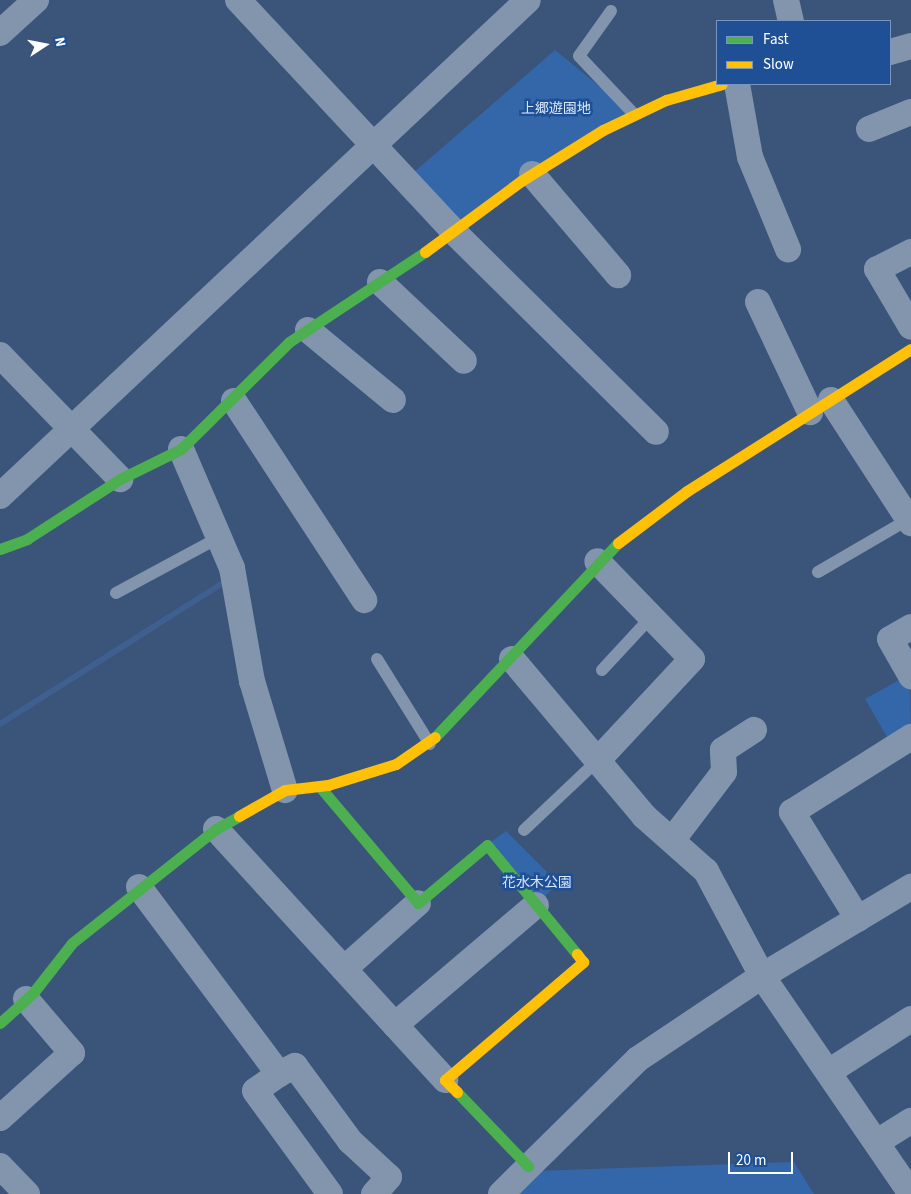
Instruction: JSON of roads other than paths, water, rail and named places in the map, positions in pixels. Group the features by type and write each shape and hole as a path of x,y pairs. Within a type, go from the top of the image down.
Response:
{"street":[{"path":"0,33 36,0"},
{"path":"238,0 454,232 656,432"},
{"path":"0,496 376,147 528,0"},
{"path":"786,0 791,20"},
{"path":"891,52 911,46"},
{"path":"0,550 27,539 120,479 180,449 234,401 290,342 454,232 532,174 635,115 719,85"},
{"path":"737,85 740,120 750,156 788,249"},
{"path":"870,129 911,112"},
{"path":"532,174 618,275"},
{"path":"911,252 877,269 911,326"},
{"path":"380,282 464,361"},
{"path":"758,302 820,406 910,521"},
{"path":"308,330 393,400"},
{"path":"0,1023 26,999 72,943 139,887 216,829 285,790 320,787 396,764 430,744 512,659 597,561 687,491 911,349"},
{"path":"0,355 120,479"},
{"path":"234,401 364,600"},
{"path":"180,449 232,568 252,681 285,790"},
{"path":"597,561 692,659 597,761"},
{"path":"911,627 890,639 911,676"},
{"path":"512,659 574,728 597,761 644,816 674,839 706,872 762,976 830,1071 911,1194"},
{"path":"674,839 724,772 723,750 754,730"},
{"path":"858,919 792,812 911,737"},
{"path":"320,787 418,903"},
{"path":"216,829 445,1080 528,1166"},
{"path":"344,969 487,845 583,962 445,1080"},
{"path":"139,887 279,1074"},
{"path":"501,1194 638,1059 762,976 911,887"},
{"path":"395,1024 536,905"},
{"path":"0,1118 72,1053 26,999"},
{"path":"830,1071 911,1019"},
{"path":"330,1194 255,1091 279,1074 295,1066 350,1141 389,1177 374,1194"},
{"path":"877,1142 911,1121"},
{"path":"0,1166 27,1194"}],"lane":[{"path":"611,11 579,56 635,115"},
{"path":"818,572 910,521"},
{"path":"116,593 220,537"},
{"path":"602,670 651,617"},
{"path":"377,659 430,744"},
{"path":"524,830 597,761"}],"waterway":[{"path":"0,724 226,581"}],"park label":[{"name":"上郷遊園地","path":"556,109"},
{"name":"花水木公園","path":"537,883"}]}
